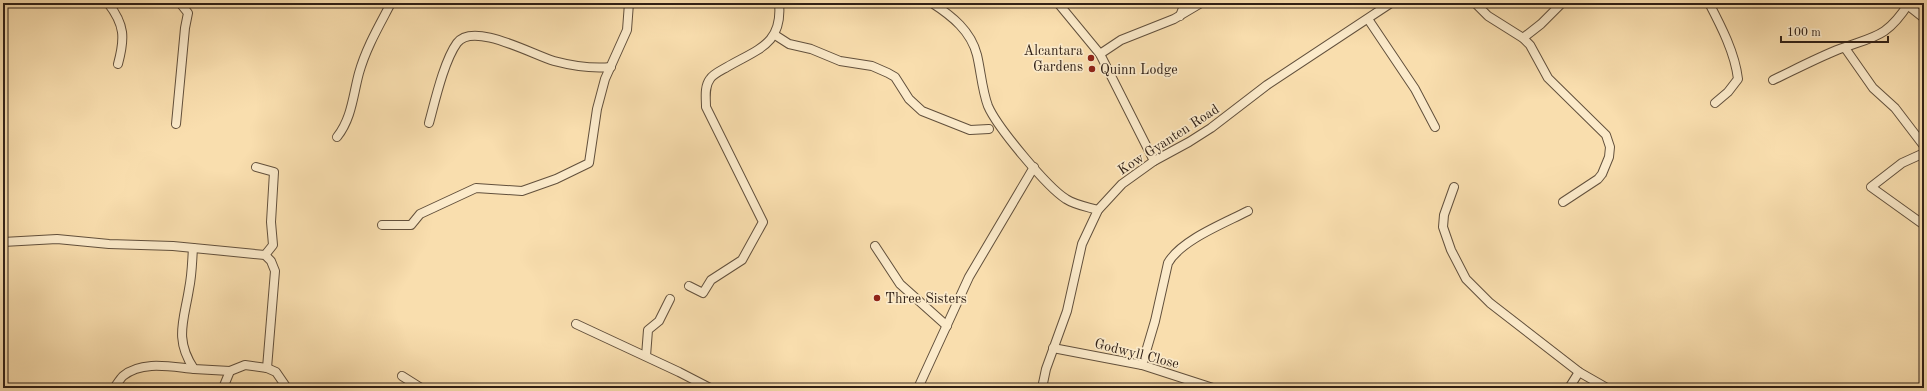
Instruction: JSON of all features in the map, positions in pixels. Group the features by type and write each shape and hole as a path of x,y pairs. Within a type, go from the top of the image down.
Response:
{"street":[{"path":"108,3 115,12 122,30 124,43 118,64"},
{"path":"176,124 185,28 188,13 180,3"},
{"path":"337,137 346,127 359,74 367,50 392,3"},
{"path":"382,225 411,225 420,214 476,188 522,191 556,179 589,163 597,109 605,79 627,30 629,3"},
{"path":"689,286 703,293 711,280 742,260 763,222 706,107 705,91 710,80 715,75 768,43 775,35 780,20 779,3"},
{"path":"932,3 946,12 966,32 977,55 984,95 992,115 1051,187 1068,200 1098,210"},
{"path":"1058,3 1100,54 1154,160"},
{"path":"1180,16 1185,3"},
{"path":"1100,54 1122,40 1180,16 1201,3"},
{"name":"Kow Gyanten Road","path":"1042,388 1046,369 1067,311 1082,244 1098,210 1122,184 1154,160 1189,142 1267,85 1391,3"},
{"path":"1475,3 1488,16 1523,38 1534,51 1548,78 1599,128 1609,141 1610,157 1602,174 1598,179 1563,202"},
{"path":"1523,38 1541,24 1562,3"},
{"path":"1709,3 1718,20 1737,65 1738,79 1728,92 1715,103"},
{"path":"1773,80 1845,48 1870,40 1884,32 1907,3 1924,18"},
{"path":"1368,18 1415,89 1435,127"},
{"path":"429,124 440,84 458,42 471,34 492,37 554,61 595,69 611,67"},
{"path":"775,35 789,44 811,49 840,61 872,66 888,72 895,77 909,99 922,111 970,130 989,129"},
{"path":"1845,48 1873,88 1895,108 1924,146"},
{"path":"1924,152 1902,163 1871,187 1924,225"},
{"path":"918,388 969,277 1034,166"},
{"path":"256,167 274,172 271,222 273,245 265,255"},
{"path":"1454,187 1444,215 1443,227 1451,250 1466,279 1490,303 1578,372 1607,388"},
{"path":"1142,365 1155,321 1167,268 1172,257 1201,236 1248,211"},
{"path":"3,242 57,239 109,244 193,248 265,255 275,271 267,368"},
{"path":"875,246 900,284 946,326"},
{"path":"193,248 189,288 182,319 182,339 188,360 194,369"},
{"path":"646,356 648,330 659,321 670,299"},
{"path":"576,324 646,356 710,388"},
{"name":"Godwyll Close","path":"1053,348 1142,365 1213,388"},
{"path":"114,388 124,375 138,369 153,366 230,371 245,365 267,368 276,372 287,388"},
{"path":"223,388 230,371"},
{"path":"1569,388 1578,372"},
{"path":"402,376 421,388"}],"place":[{"name":"Alcantara Gardens","path":"1091,58"},
{"name":"Quinn Lodge","path":"1092,69"},
{"name":"Three Sisters","path":"877,298"}]}
